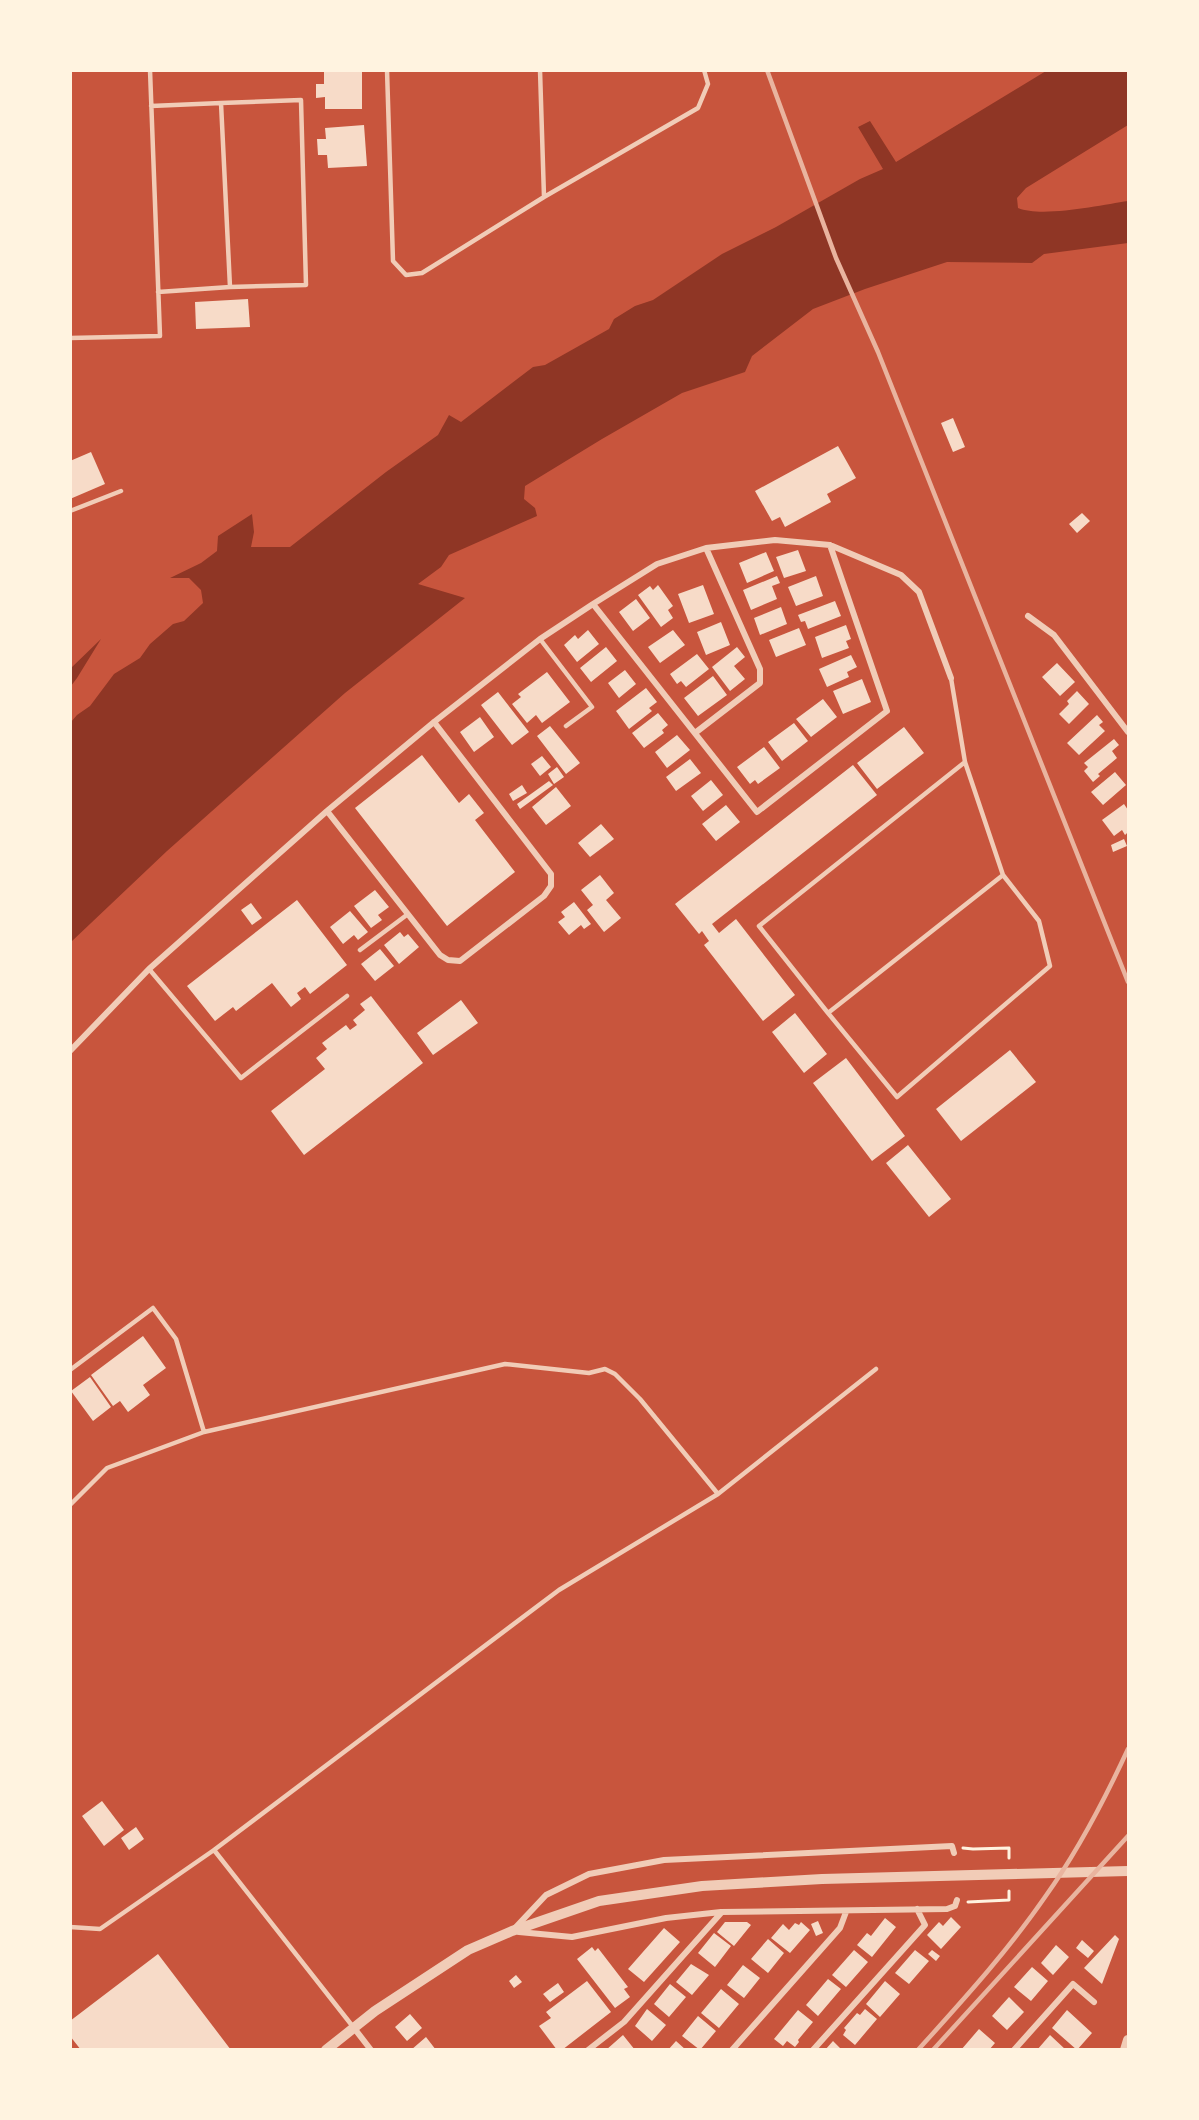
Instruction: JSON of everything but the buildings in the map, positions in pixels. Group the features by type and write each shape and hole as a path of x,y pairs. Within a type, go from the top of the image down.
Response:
{"street":[{"path":"70,1051 149,969 327,811 434,722 540,639 657,564 706,548 775,540 830,545 901,575 919,592 951,678"},
{"path":"593,604 757,812 887,711 830,545"},
{"path":"695,733 760,683 760,669 706,548"},
{"path":"1028,616 1054,635 1128,732"},
{"path":"327,811 440,955 448,960 460,961 544,896 550,886 551,874 434,722"},
{"path":"512,1931 546,1895 589,1874 664,1860 952,1846 954,1853"},
{"path":"326,2049 375,2011 468,1950 512,1931 599,1901 702,1886 822,1879 1128,1871"},
{"path":"512,1931 572,1937 666,1918 721,1912 947,1909 955,1906 957,1900"},
{"path":"813,2049 925,1925 917,1909"},
{"path":"588,2049 624,2022 721,1912"},
{"path":"732,2049 840,1928 846,1912"},
{"path":"1014,2049 1072,1984 1094,2002"},
{"path":"354,2028 371,2049"}],"lane":[{"path":"70,338 160,336 150,70"},
{"path":"387,70 393,261 406,275 422,273 544,197 698,108 708,84 704,70"},
{"path":"540,70 544,197"},
{"path":"151,106 302,100 306,285 158,292"},
{"path":"221,103 230,287"},
{"path":"70,511 121,491"},
{"path":"540,639 592,706 566,726"},
{"path":"951,678 965,762 1003,875 1039,921 1050,966 897,1097 759,926 965,762"},
{"path":"828,1013 1003,875"},
{"path":"360,950 408,914"},
{"path":"149,969 241,1078 347,996"},
{"path":"70,1370 153,1308 176,1339 204,1432"},
{"path":"70,1505 107,1468 204,1432 505,1364 589,1373 605,1370 615,1374 640,1399 718,1494"},
{"path":"70,1927 100,1929 214,1850 559,1590 718,1494 876,1369"},
{"path":"214,1850 354,2028"}],"path":[{"path":"973,1849 1009,1848 1009,1858"},
{"path":"973,1901 1009,1900 1009,1891"}],"shaded area":[{"path":"1046,71 1128,71 1128,125 1026,188 1017,198 1018,208 1042,212 1088,208 1128,201 1128,243 1044,254 1032,263 947,262 813,309 752,356 745,372 682,393 525,486 524,499 535,508 537,516 449,555 441,567 418,584 465,598 345,693 167,851 71,942 71,722 90,706 114,674 140,658 150,644 173,624 184,621 203,603 201,590 189,578 170,578 201,563 217,551 218,536 252,514 254,532 251,547 290,547 386,472 438,435 449,415 461,422 533,367 545,365 609,329 614,319 635,306 653,300 722,254 776,227 860,179 883,169 858,127 870,121 896,162"},
{"path":"101,639 77,678 71,686 71,668"}],"railway":[{"path":"767,70 836,258 878,352 1128,982"},
{"path":"918,2050 1000,1956 1045,1897 1069,1862 1090,1825 1128,1749"},
{"path":"933,2050 1128,1836"}]}
